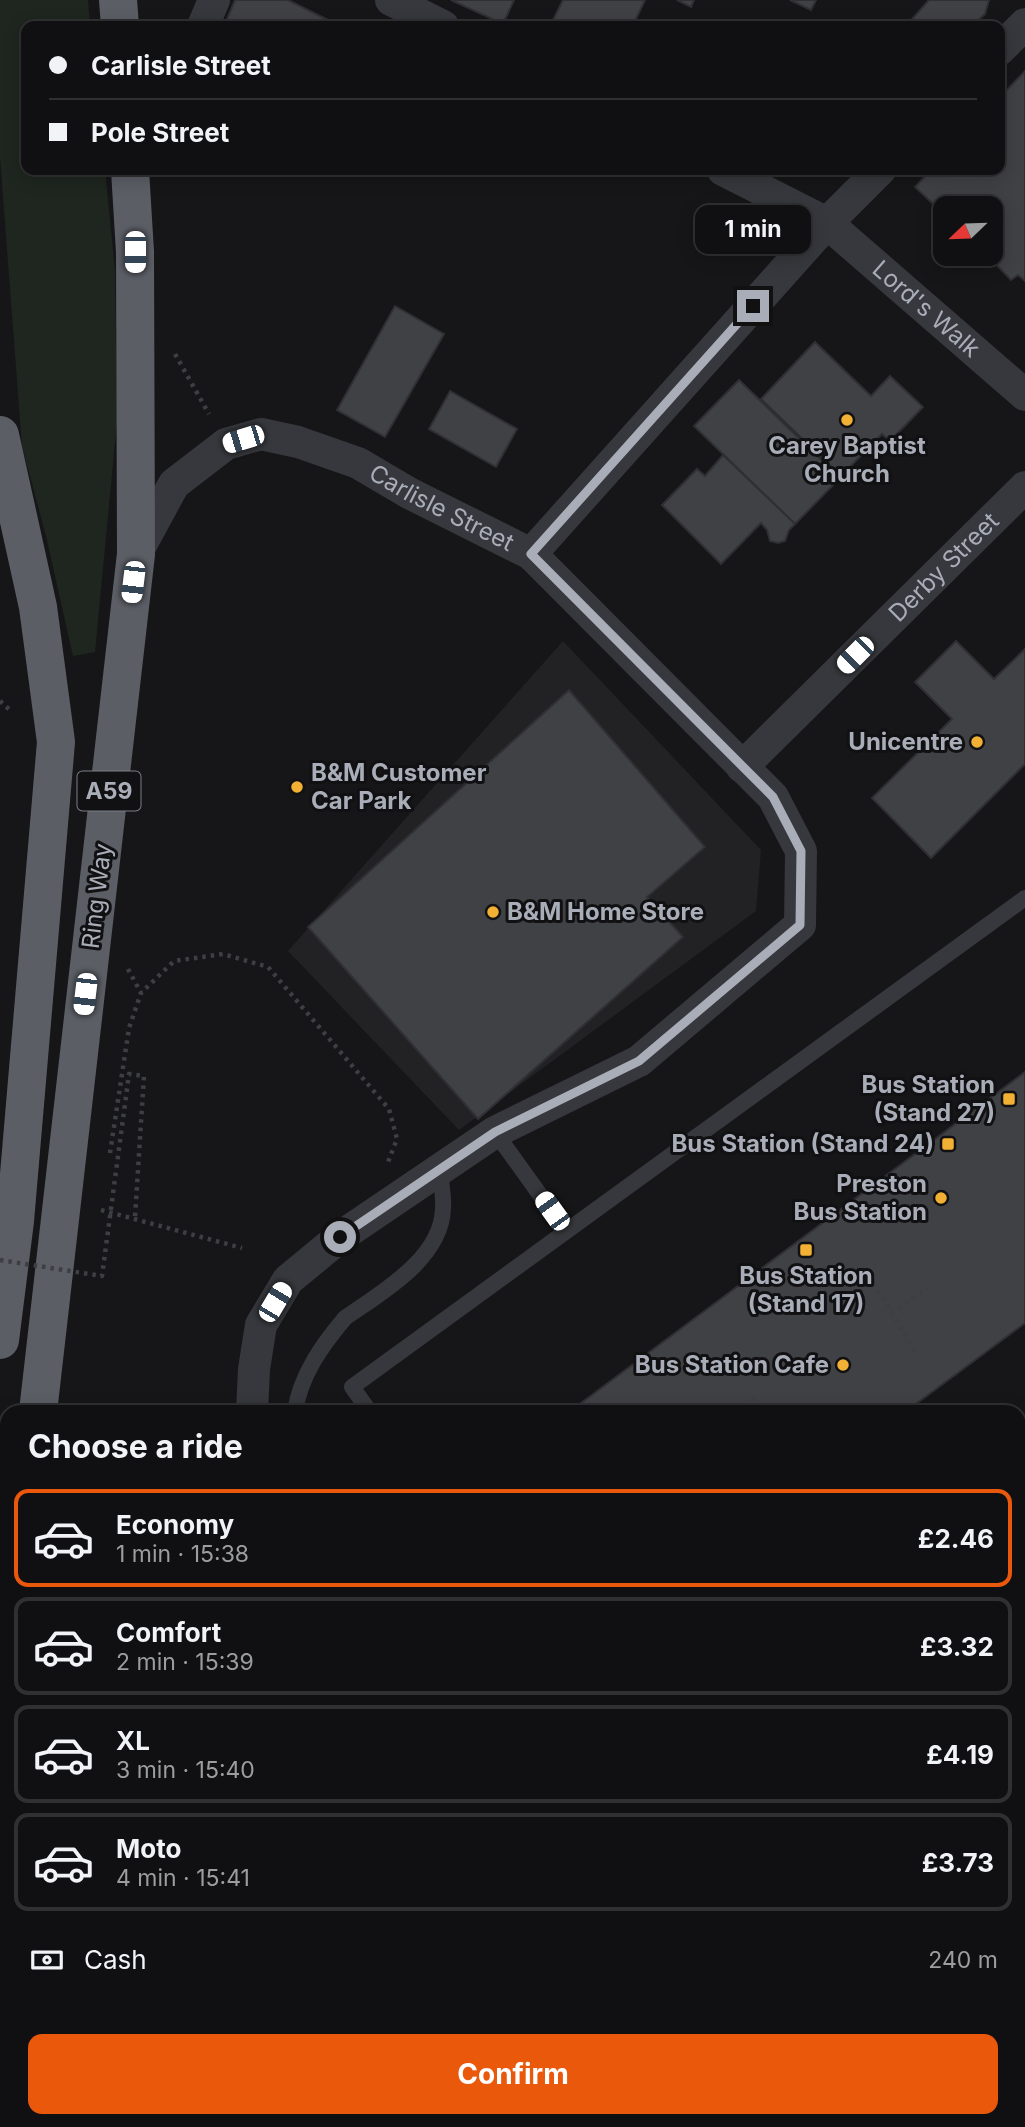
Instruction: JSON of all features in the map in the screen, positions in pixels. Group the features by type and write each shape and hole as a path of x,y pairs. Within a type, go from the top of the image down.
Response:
{"highway":[{"path":"118,0 120,21"},
{"name":"Ring Way","path":"39,1405 136,554 135,252 130,175"},
{"name":"A59","path":"0,435 38,607 56,742 7,1218 0,1340"}],"street":[{"path":"205,21 214,0"},
{"path":"391,0 433,21"},
{"path":"1005,44 1025,24"},
{"name":"Lord's Walk","path":"733,175 827,223 1025,395"},
{"path":"531,554 827,223 875,175"},
{"name":"Carlisle Street","path":"136,554 174,484 226,444 261,434 298,442 358,463 409,493 531,554 773,797 801,851 800,925 639,1061 495,1132 340,1237 288,1280 261,1325 254,1369 252,1405"},
{"name":"Derby Street","path":"742,767 1025,486"}],"lane":[{"path":"364,1405 352,1387 1025,898"},
{"path":"495,1132 566,1231"},
{"path":"296,1405 321,1345 345,1318 400,1279 433,1244 444,1210 440,1171"}],"path":[{"path":"141,993 174,961 223,954 268,967 389,1108 397,1139 386,1170"},
{"path":"0,1260 102,1276 129,1074 144,1076 135,1217"},
{"path":"101,1210 242,1248"},
{"path":"869,1276 917,1354"},
{"path":"892,1314 928,1288"},
{"path":"752,1397 757,1405"}],"shaded area":[{"path":"0,0 88,0 90,21 21,21 21,175 106,175 115,270 117,422 95,652 73,656 22,446 0,157"},
{"name":"B&M Home Store","path":"563,641 761,850 756,911 459,1130 288,951"}],"building":[{"path":"235,0 288,0 330,21 226,21"},
{"path":"451,0 514,0 504,21 496,21"},
{"path":"563,0 645,0 635,21 552,21"},
{"path":"677,0 694,0 691,7"},
{"path":"790,0 816,0 811,10"},
{"path":"929,0 989,0 985,14 977,21 910,21"},
{"path":"1025,71 1025,281 1018,275 1011,280 998,266 1003,266 1003,196 933,196 933,204 915,187 926,175 1005,175 1005,92"},
{"path":"395,306 444,334 385,437 337,410"},
{"name":"Carey Baptist Church","path":"815,342 871,396 890,376 923,407 890,441 882,434 841,476 761,399"},
{"path":"739,380 840,478 795,524 694,426"},
{"path":"450,391 517,429 496,467 429,429"},
{"path":"723,455 795,524 789,530 785,541 778,543 770,541 767,530 761,523 721,564 662,505 697,469 705,476"},
{"name":"Unicentre","path":"956,641 994,679 1025,649 1025,764 931,858 872,798 952,719 915,682"},
{"name":"B&M Home Store","path":"569,690 705,847 647,897 683,937 478,1119 308,927"},
{"name":"Preston Bus Station","path":"1025,1072 1025,1323 914,1405 578,1405"}],"place":[{"name":"Carey Baptist Church","path":"847,420"},
{"name":"Unicentre","path":"977,742"},
{"name":"B&M Customer Car Park","path":"297,787"},
{"name":"B&M Home Store","path":"493,912"},
{"name":"Bus Station (Stand 27)","path":"1009,1099"},
{"name":"Bus Station (Stand 24)","path":"948,1144"},
{"name":"Preston Bus Station","path":"941,1198"},
{"name":"Bus Station (Stand 17)","path":"806,1250"},
{"name":"Bus Station Cafe","path":"843,1365"}],"route":[{"path":"340,1237 495,1132 639,1061 800,925 801,851 773,797 531,554 753,306"}]}
